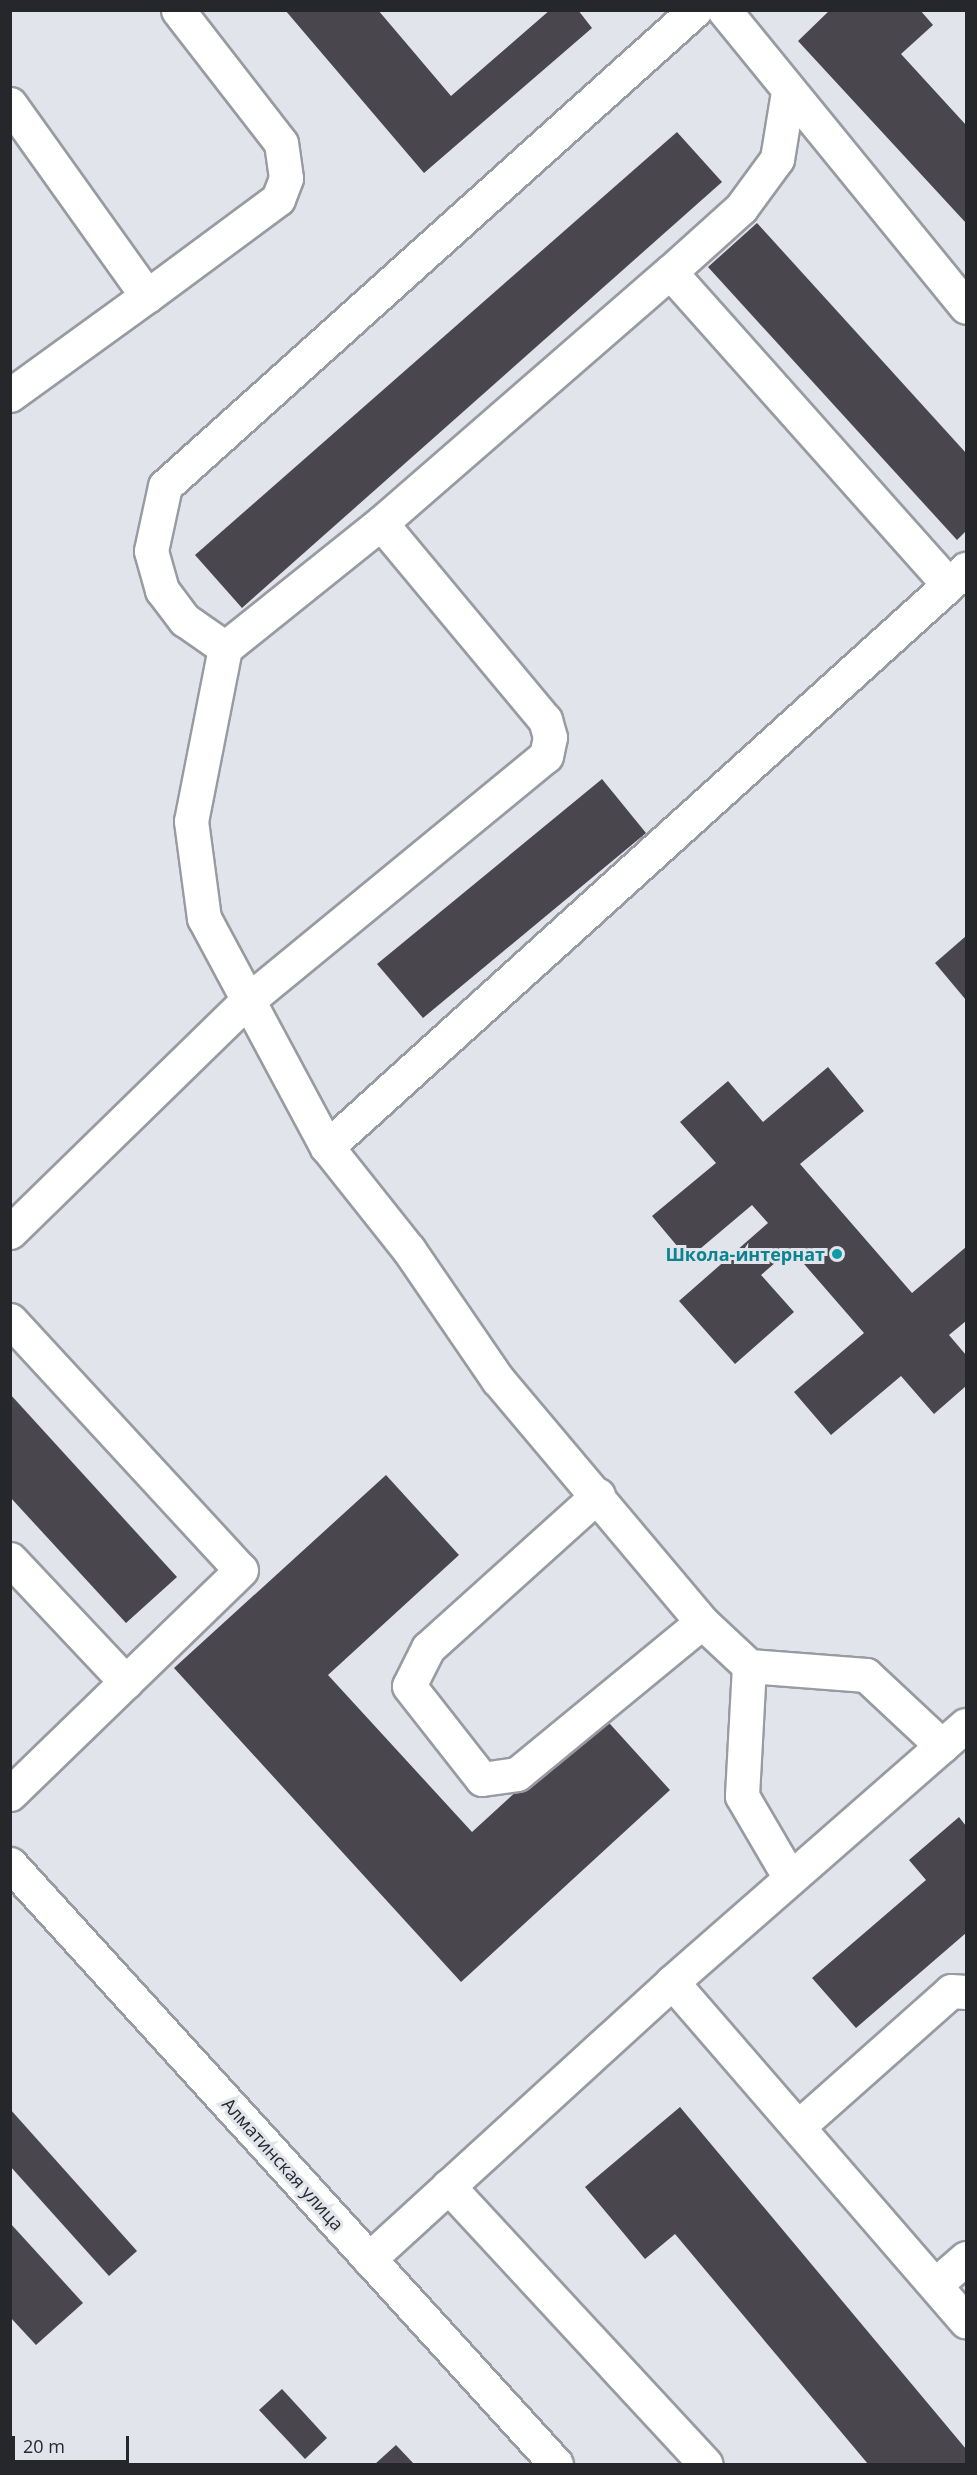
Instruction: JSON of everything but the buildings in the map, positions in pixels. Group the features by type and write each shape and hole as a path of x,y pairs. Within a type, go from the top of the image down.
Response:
{"street":[{"path":"10,395 278,200 286,178 281,143 178,10"},
{"path":"225,648 185,620 162,590 151,551 165,486 695,10"},
{"path":"724,10 788,92 966,307"},
{"path":"369,2259 672,1982 954,1735 866,1675 749,1666 702,1622 598,1495 498,1380 409,1250 327,1147 246,1002 204,918 191,821 225,648 381,523 741,208 777,159 788,92"},
{"path":"10,104 147,296"},
{"path":"327,1147 957,577 670,272"},
{"path":"10,1232 246,1002 546,756 550,737 545,720 381,523"},
{"path":"10,1320 241,1570 10,1794"},
{"path":"598,1495 428,1648 409,1686 482,1779 517,1774 702,1622"},
{"path":"10,1559 126,1682"},
{"path":"749,1666 742,1796 790,1878"},
{"name":"Алматинская улица","path":"10,1864 556,2464"},
{"path":"672,1982 799,2126 966,2322"},
{"path":"799,2126 951,1991 957,1987 966,1992"},
{"path":"448,2186 705,2464"},
{"path":"935,2285 966,2258"}],"place":[{"name":"Школа-интернат","path":"837,1254"}]}
